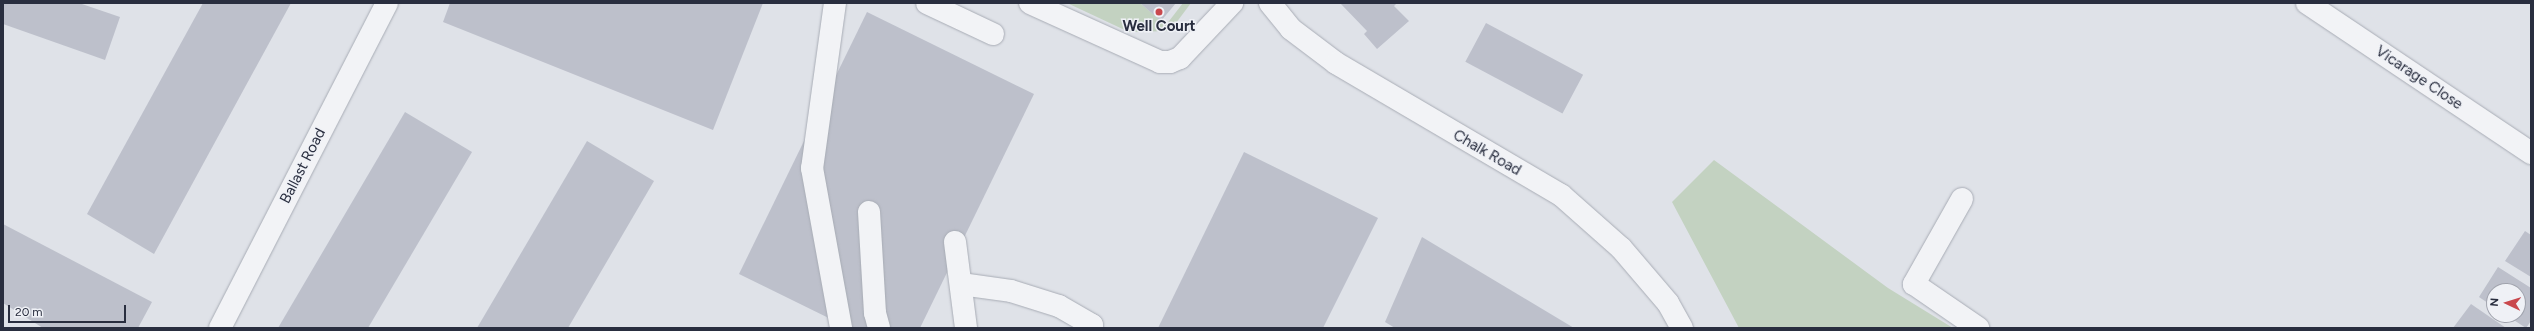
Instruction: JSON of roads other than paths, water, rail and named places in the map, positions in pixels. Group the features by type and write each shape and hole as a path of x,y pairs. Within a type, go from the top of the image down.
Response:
{"street":[{"name":"Ballast Road","path":"220,328 387,3"},
{"path":"835,3 812,168 841,328"},
{"path":"927,3 993,34"},
{"path":"1030,3 1160,62 1170,62 1180,58 1232,3"},
{"name":"Chalk Road","path":"1270,3 1291,29 1336,63 1561,195 1622,248 1668,303 1682,328"},
{"name":"Vicarage Close","path":"2307,3 2531,153"},
{"path":"1962,199 1914,284 1978,328"},
{"path":"869,212 875,313 880,328"},
{"path":"955,242 966,328"},
{"path":"961,284 1011,291 1059,306 1092,325 1090,328"}],"place":[{"name":"Well Court","path":"1159,12"}]}
